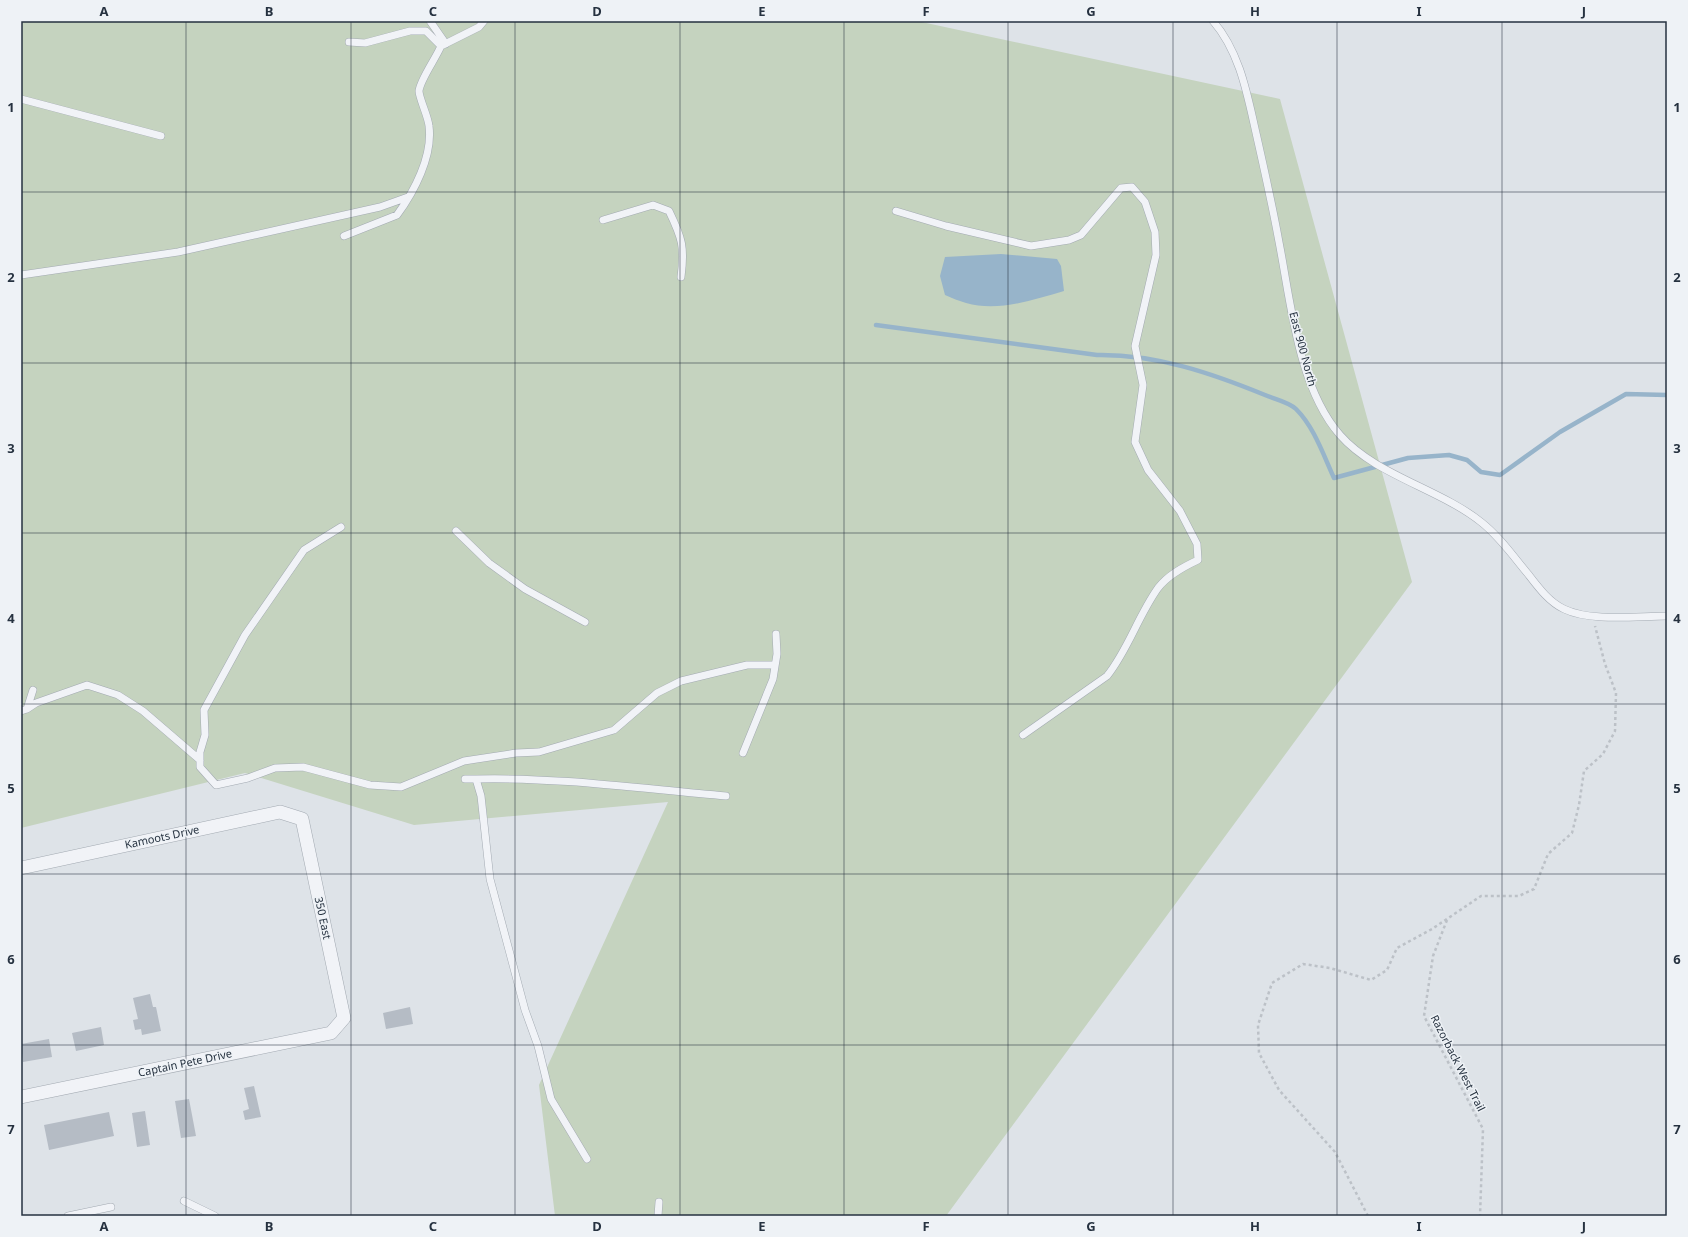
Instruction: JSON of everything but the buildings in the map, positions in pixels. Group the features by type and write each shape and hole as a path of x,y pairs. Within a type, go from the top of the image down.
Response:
{"street":[{"name":"Kamoots Drive","path":"21,868 280,812 302,819"},
{"name":"350 East","path":"302,819 344,1018"},
{"name":"Captain Pete Drive","path":"21,1097 331,1033 344,1018"}],"lane":[{"path":"430,21 443,45"},
{"path":"344,236 397,215 408,197 427,153 429,128 426,110 419,91 422,81 443,45 479,27 484,21"},
{"name":"East 900 North","path":"1213,21 1227,40 1244,80 1272,201 1298,339 1313,389 1326,414 1339,434 1351,447 1372,461 1466,511 1482,522 1501,541 1536,584 1553,601 1563,608 1592,616 1667,616"},
{"path":"349,42 365,43 410,31 426,31 443,45"},
{"path":"21,99 161,136"},
{"path":"896,211 946,226 1031,246 1069,240 1082,235 1121,188 1132,187 1145,202 1155,232 1156,255 1135,346 1143,385 1135,442 1148,470 1180,511 1197,544 1198,560 1184,566 1158,588 1116,664 1107,676 1023,735"},
{"path":"21,276 178,252 349,214 408,197"},
{"path":"603,220 653,205 669,211 679,231 684,254 681,277"},
{"path":"341,527 304,550 245,634 204,710 205,735 200,752 200,767 216,785 248,778 275,768 303,767 370,785 401,787 464,761 516,753 539,752 614,730 657,693 681,681 747,665 775,665"},
{"path":"456,531 489,563 525,589 585,622"},
{"path":"743,753 773,679 776,634"},
{"path":"24,710 36,703 87,685 118,695 143,711 200,760"},
{"path":"24,710 33,690"},
{"path":"465,779 506,778 726,796"},
{"path":"476,779 481,796 490,879 525,1010 538,1046 551,1099 586,1159"},
{"path":"184,1201 215,1216"},
{"path":"658,1216 659,1202"},
{"path":"68,1216 111,1208"}],"path":[{"path":"1368,1216 1335,1152 1279,1090 1259,1053 1258,1025 1272,983 1303,964 1330,968 1371,980 1386,970 1397,948 1447,919 1481,896 1518,896 1534,889 1548,854 1572,833 1579,805 1584,771 1603,754 1614,731 1616,692 1592,616"},
{"name":"Razorback West Trail","path":"1447,919 1434,956 1424,1016 1483,1129 1480,1216"}],"green space":[{"path":"21,21 917,21 1280,99 1412,582 946,1216 555,1216 539,1085 668,802 414,825 245,773 21,828"}],"water":[{"path":"1001,254 1057,259 1061,266 1064,291 1003,306 966,303 945,295 940,276 945,257"}],"waterway":[{"path":"876,325 1097,355 1162,361 1204,372 1289,404 1296,409 1313,432 1334,478 1408,458 1449,455 1467,460 1481,472 1500,475 1560,432 1626,394 1667,395"}]}
